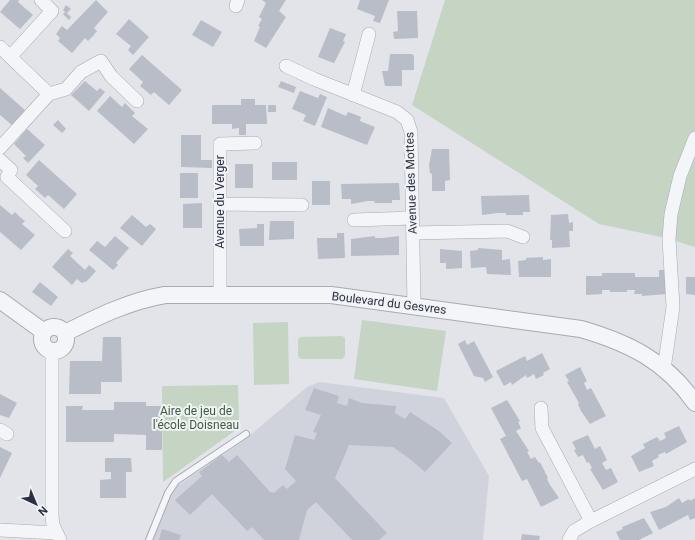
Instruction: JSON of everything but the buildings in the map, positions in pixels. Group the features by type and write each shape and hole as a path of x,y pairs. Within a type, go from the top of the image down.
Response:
{"street":[{"path":"11,56 52,11 41,0"},
{"path":"353,95 369,34"},
{"path":"0,47 49,94"},
{"path":"0,148 49,94 66,89 81,72 101,61 111,76 137,101"},
{"name":"Avenue des Mottes","path":"286,66 396,112 403,116 410,126 414,306"},
{"path":"664,369 673,307 669,239 671,214 680,176 695,138"},
{"name":"Avenue du Verger","path":"220,294 220,144 255,143"},
{"path":"0,160 11,170 7,177 65,231"},
{"path":"220,204 302,205"},
{"path":"354,220 413,218"},
{"path":"413,233 507,231 523,237"},
{"name":"Boulevard du Gesvres","path":"65,333 111,311 143,298 165,295 331,294 581,330 620,341 650,358 664,369 684,389 695,403"},
{"path":"0,300 30,324 44,332"},
{"path":"53,327 60,328 65,333 66,341 63,347 58,350 52,351 43,345 42,338 44,332 53,327"},
{"path":"0,530 58,537 52,516 52,351"},
{"path":"541,408 542,428 591,521"},
{"path":"569,540 574,531 591,521 695,469"}],"lane":[{"path":"149,540 168,493 176,480 246,434"}],"shaded area":[{"path":"319,382 444,398 489,476 483,540 152,540 171,490 242,442 307,387"}],"green space":[{"path":"445,0 695,0 695,247 666,238 599,224 412,105"},
{"path":"362,320 446,331 437,391 354,379"},
{"path":"288,322 289,384 254,385 253,323"},
{"path":"342,336 345,338 345,356 342,359 301,359 298,356 298,339 301,337"},
{"name":"Aire de jeu de l'école Doisneau","path":"238,385 239,428 163,482 162,386"}]}
